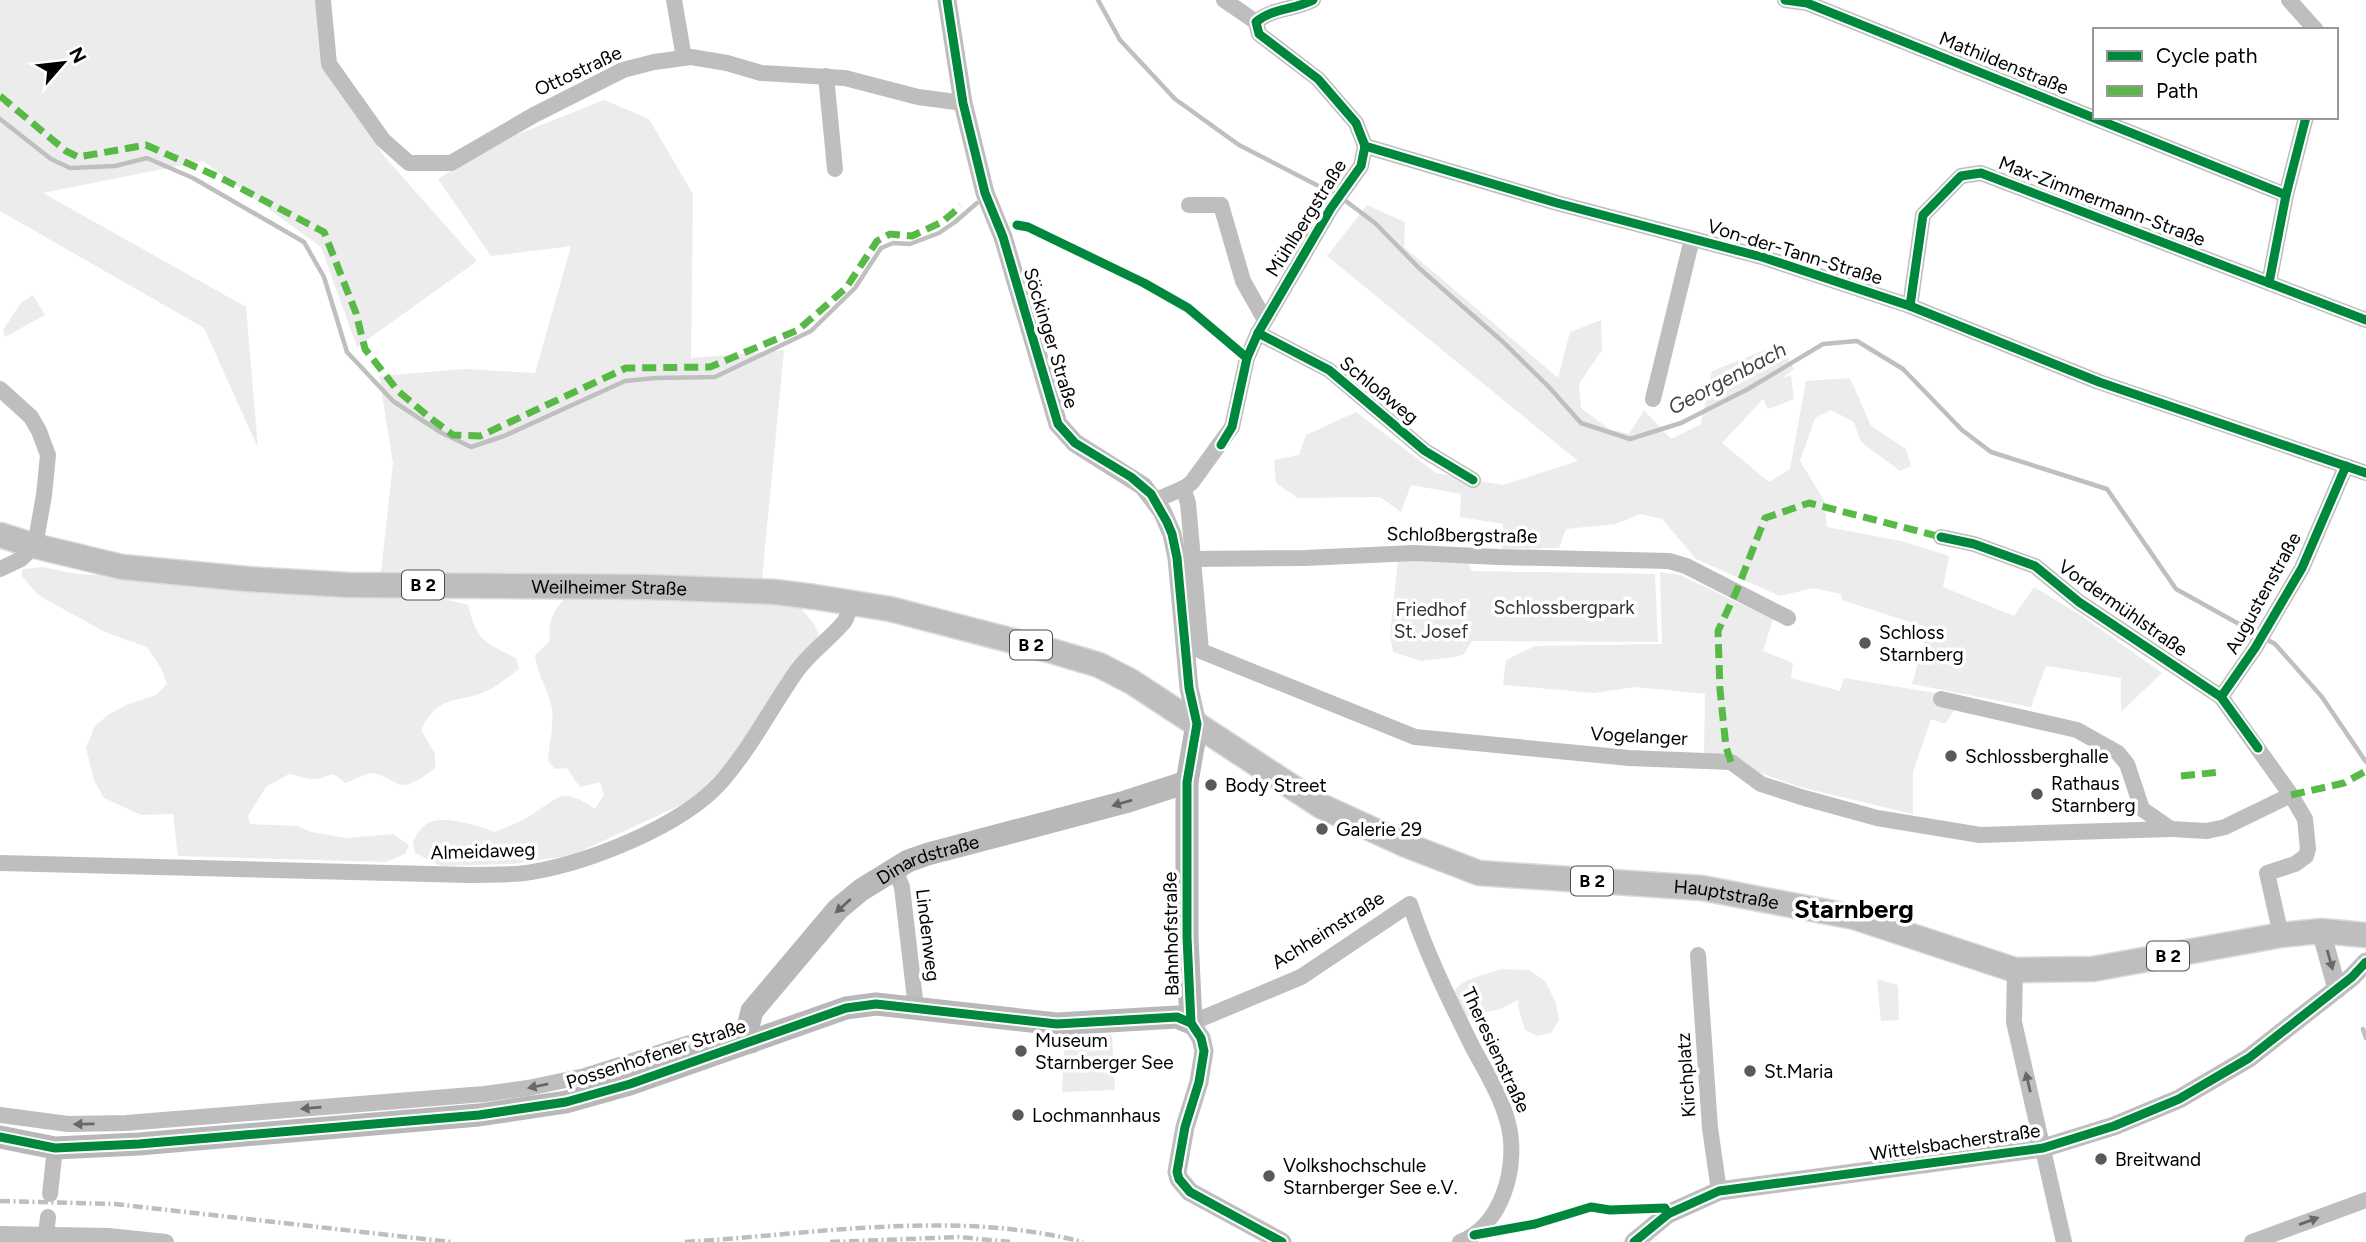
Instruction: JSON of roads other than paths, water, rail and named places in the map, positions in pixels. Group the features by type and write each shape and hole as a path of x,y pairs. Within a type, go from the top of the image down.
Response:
{"main road":[{"name":"Weilheimer Straße","path":"0,535 122,567 247,579 348,585 663,587 775,592 850,602 955,625 1099,664 1197,724"},
{"name":"Bahnhofstraße","path":"1191,1023 1187,937 1187,782 1197,724"},
{"name":"Hauptstraße","path":"1197,724 1321,806 1406,845 1479,873 1674,886 1737,894 1854,917 2015,970 2092,969 2281,935 2321,932 2366,935"},
{"name":"Dinardstraße","path":"751,1042 747,1031 752,1011 838,909 860,890 908,861 1125,802 1187,782"},
{"name":"Possenhofener Straße","path":"0,1137 55,1147 153,1143 491,1113 566,1102 630,1084 846,1008 876,1004 1045,1024 1177,1017 1191,1023"}],"street":[{"name":"Ottostraße","path":"323,0 329,64 383,139 409,163 451,163 534,115 623,70 653,62 691,57 727,63 761,74 845,78 930,99 963,103"},
{"path":"674,0 684,58"},
{"name":"Söckinger Straße","path":"947,0 963,103 985,193 1003,237 1058,424 1075,443 1143,486 1156,500 1172,534 1177,558 1189,688 1197,724"},
{"name":"Mühlbergstraße","path":"1156,500 1192,482 1232,427 1243,374 1262,326 1331,208 1361,166 1364,146 1356,123 1318,79 1259,34 1256,22 1224,0"},
{"path":"1256,22 1266,13 1303,5 1313,0"},
{"name":"Mathildenstraße","path":"1785,0 1807,3 2093,118"},
{"path":"2289,0 2314,28"},
{"path":"825,76 835,169"},
{"name":"Mathildenstraße","path":"2096,119 2286,195"},
{"path":"2269,284 2286,195 2305,119"},
{"name":"Von-der-Tann-Straße","path":"1364,146 1557,203 1762,257 1910,306 2099,382 2366,473"},
{"name":"Max-Zimmermann-Straße","path":"1910,306 1923,215 1961,176 1981,173 2366,320"},
{"path":"1189,205 1221,205 1244,281 1262,326"},
{"name":"Von-der-Tann-Straße","path":"1653,399 1692,239"},
{"name":"Schloßweg","path":"1262,326 1329,370 1425,451 1473,480"},
{"path":"0,389 32,417 48,455 35,546 20,559 0,569"},
{"name":"Augustenstraße","path":"2221,696 2255,648 2302,568 2346,466"},
{"path":"1183,488 1188,503 1193,559"},
{"name":"Vordermühlstraße","path":"1941,537 1974,544 2035,566 2108,621 2221,696 2305,819 2308,849 2306,856 2295,864 2267,873 2281,935"},
{"name":"Schloßbergstraße","path":"1193,559 1305,558 1414,552 1669,561 1788,618"},
{"name":"Vogelanger","path":"1193,559 1201,651 1415,737 1629,758 1731,762 1761,784 1801,797 1877,818 1980,835 2171,829"},
{"name":"Almeidaweg","path":"0,863 468,875 529,873 586,860 680,815 704,799 735,765 800,666 845,621 850,602"},
{"path":"1941,699 2077,730 2118,753 2127,764 2142,809 2171,829 2207,831 2225,827 2291,795"},
{"name":"Lindenweg","path":"895,869 902,887 916,1008"},
{"name":"Achheimstraße","path":"1191,1023 1301,977 1410,904"},
{"name":"Theresienstraße","path":"1410,904 1440,980 1503,1108 1511,1139 1510,1169 1496,1211 1489,1222 1460,1242"},
{"path":"2321,932 2337,989"},
{"name":"Kirchplatz","path":"1698,955 1710,1128 1719,1191"},
{"name":"Wittelsbacherstraße","path":"1634,1242 1668,1214 1719,1191 2043,1148 2114,1126 2179,1098 2249,1058 2352,977 2366,961"},
{"path":"2015,970 2014,1022 2064,1242"},
{"name":"Bahnhofstraße","path":"1191,1023 1201,1038 1204,1051 1199,1082 1177,1163 1179,1179 1190,1192 1282,1242"},
{"name":"Possenhofener Straße","path":"0,1115 68,1124 127,1124 484,1094 565,1081 626,1065 690,1043 720,1053"},
{"path":"50,1194 55,1147"},
{"path":"2252,1242 2366,1200"},
{"path":"46,1235 48,1217"},
{"path":"0,1234 108,1236 166,1242"}],"waterway":[{"name":"Georgenbach","path":"1098,0 1120,40 1175,99 1239,145 1336,195"},
{"path":"0,119 51,159 70,168 115,166 147,158 193,178 304,242 324,277 347,352 393,401 440,432 471,447 504,436 625,381 715,377 811,331 855,288 881,248 893,243 910,244 939,233 977,203"},
{"name":"Georgenbach","path":"1343,199 1375,223 1419,268 1503,342 1581,423 1630,439 1681,423 1748,389 1823,344 1857,341 1903,369 1962,430 1991,452 2107,489 2176,589 2275,644 2322,697 2366,762"},
{"name":"Georgenbach","path":"2363,1029 2366,1038"}],"railway":[{"path":"0,1201 115,1204 451,1242"},
{"path":"685,1242 935,1225 1034,1232 1083,1242"},
{"path":"830,1242 959,1237 1010,1242"}],"place":[{"name":"Schloss Starnberg","path":"1865,643"},
{"name":"Schlossberghalle","path":"1951,756"},
{"name":"Body Street","path":"1211,785"},
{"name":"Rathaus Starnberg","path":"2037,794"},
{"name":"Galerie 29","path":"1322,829"},
{"name":"Museum Starnberger See","path":"1021,1051"},
{"name":"St.Maria","path":"1750,1071"},
{"name":"Lochmannhaus","path":"1018,1115"},
{"name":"Breitwand","path":"2101,1159"},
{"name":"Volkshochschule Starnberger See e.V.","path":"1269,1176"}],"district":[{"name":"Starnberg","path":"1854,909"}],"park label":[{"name":"Schlossbergpark","path":"1564,607"},
{"name":"Friedhof St. Josef","path":"1431,620"}]}
